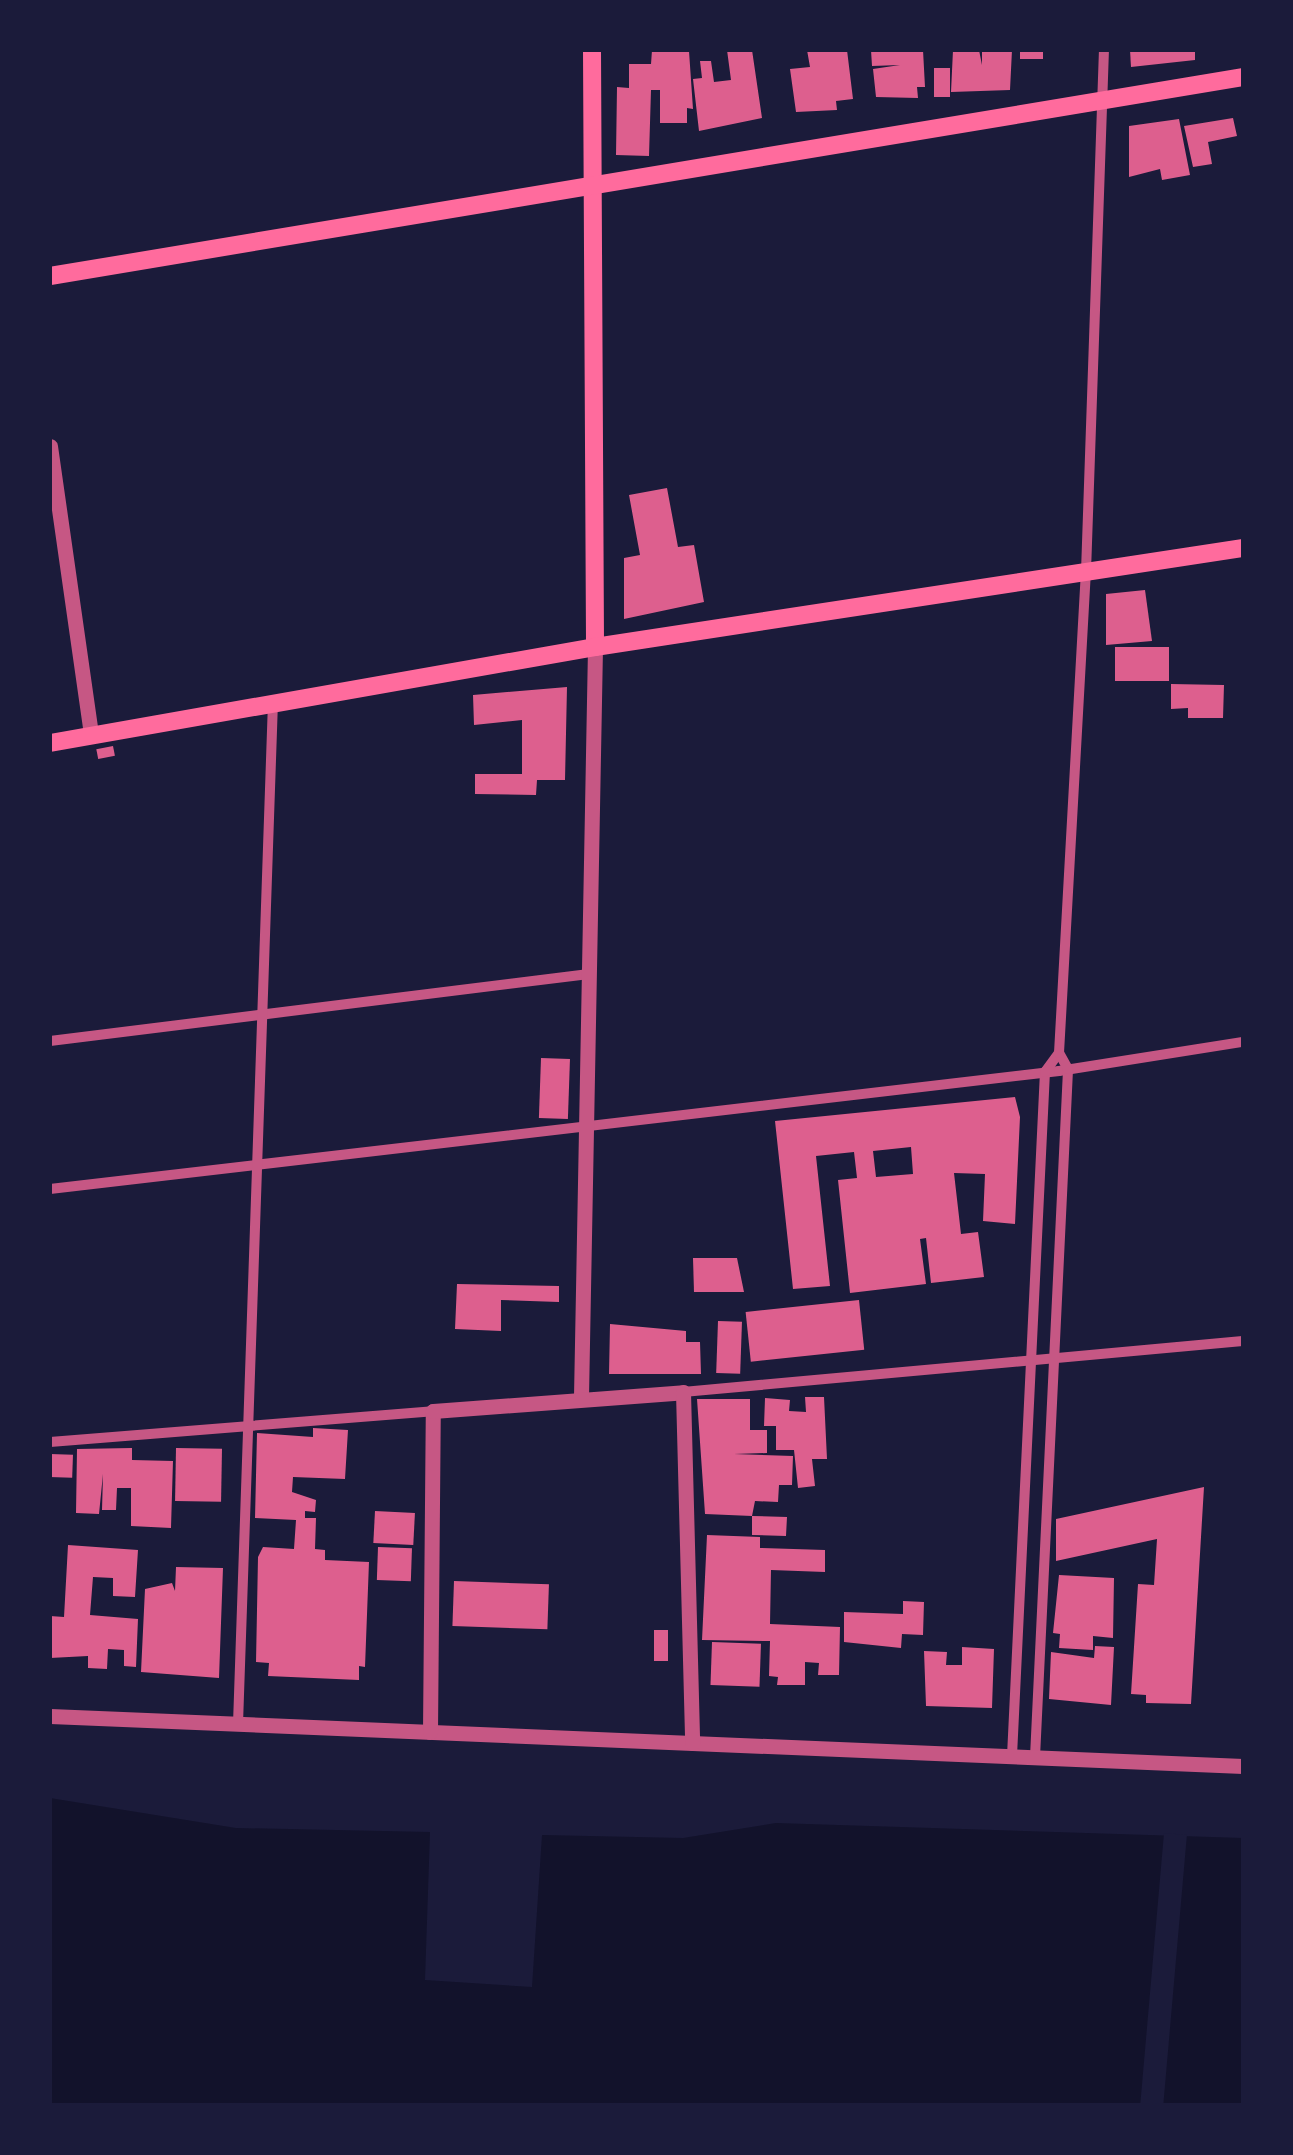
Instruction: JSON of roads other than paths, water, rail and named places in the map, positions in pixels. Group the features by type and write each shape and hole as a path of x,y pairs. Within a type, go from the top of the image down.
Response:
{"main road":[{"path":"592,50 595,647"},
{"path":"50,276 1243,77"},
{"path":"50,742 595,647 1243,548"}],"street":[{"path":"1035,1757 1068,1070 1059,1053 1086,572 1099,100 1104,50"},
{"path":"50,446 92,734"},
{"path":"582,1397 595,647"},
{"path":"256,1161 273,702"},
{"path":"50,1041 589,974"},
{"path":"50,1190 256,1161 1068,1070 1243,1042"},
{"path":"1012,1756 1046,1072 1059,1053"},
{"path":"238,1724 245,1426 262,1164 256,1161"},
{"path":"50,1442 683,1392 1243,1341"},
{"path":"683,1392 692,1742"},
{"path":"430,1732 433,1411"},
{"path":"50,1716 1243,1766"}]}
